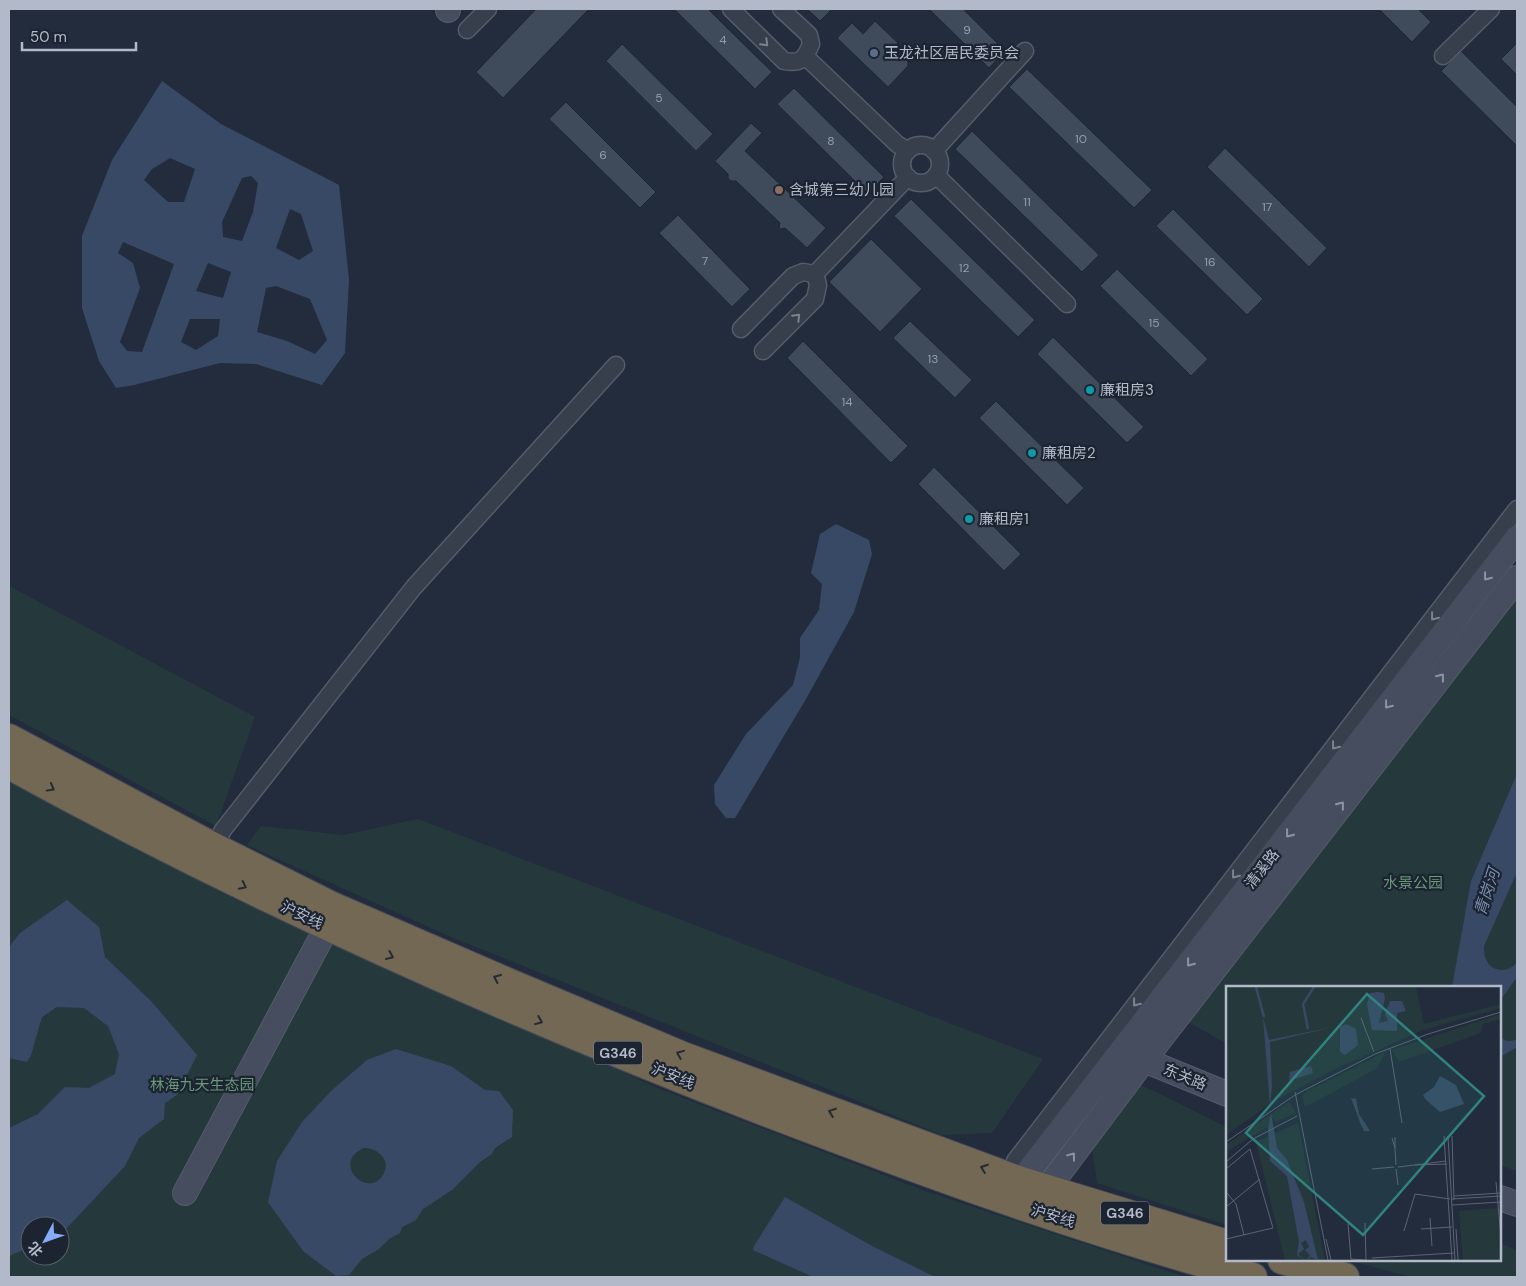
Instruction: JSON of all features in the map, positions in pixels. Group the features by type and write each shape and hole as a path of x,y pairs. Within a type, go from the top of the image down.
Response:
{"highway":[{"name":"沪安线","path":"9,738 327,927 499,1005 673,1076 887,1158 1014,1181"},
{"name":"沪安线","path":"9,765 94,812 330,905 683,1056 1014,1181 1040,1199 1214,1266 1253,1277"},
{"name":"沪安线","path":"1040,1199 1226,1244"},
{"path":"1286,1261 1345,1277"}],"main road":[{"name":"清溪路","path":"1014,1181 1517,538"},
{"name":"清溪路","path":"1040,1199 1144,1060 1517,578"},
{"path":"185,1193 327,927"},
{"name":"东关路","path":"1144,1060 1226,1094"},
{"path":"1501,1198 1517,1204"}],"street":[{"path":"468,30 488,9"},
{"path":"731,9 784,62 795,63 806,57 811,44 809,34 781,9"},
{"path":"1443,56 1491,9"},
{"path":"934,151 1024,51"},
{"path":"806,57 897,144 908,150"},
{"path":"924,145 934,151 940,162 936,175 932,179 920,183 908,177 902,167 902,161 908,150 924,145"},
{"path":"936,175 1066,304"},
{"path":"815,274 908,177"},
{"path":"741,329 793,276 803,272 815,274"},
{"path":"763,351 816,298 818,285 815,274"},
{"path":"209,857 223,830 414,587 616,365"},
{"path":"1014,1181 1517,510"}],"green space":[{"name":"水景公园","path":"1517,578 1517,1171 1501,1165 1501,986 1226,986 1226,1043 1178,1016"},
{"path":"9,586 255,717 216,826 9,715"},
{"name":"林海九天生态园","path":"9,781 657,1088 925,1191 1185,1277 9,1277"},
{"path":"418,819 1043,1059 992,1133 942,1135 449,936 247,845 261,826 344,835"},
{"path":"1133,1081 1226,1127 1226,1225 1097,1183 1091,1141"},
{"path":"1501,1243 1517,1250 1517,1277 1411,1277 1352,1261 1501,1261"}],"water":[{"path":"162,81 221,124 339,185 349,279 345,353 322,385 256,364 220,363 116,388 99,361 82,308 82,236 112,160","holes":["170,158 195,169 184,202 168,202 144,180 152,169","251,176 258,183 253,212 242,241 223,237 222,222 242,178","290,209 301,214 313,251 299,260 276,248","123,242 174,264 142,352 127,351 120,342 140,288 133,263 118,253","208,263 231,272 223,298 196,291","276,286 310,299 327,340 315,354 287,341 257,332 266,288","190,319 220,319 218,336 196,350 181,342"]},
{"path":"836,524 869,540 872,554 854,612 806,699 735,818 726,818 715,804 714,785 746,734 793,685 800,657 800,638 819,610 822,584 811,573 820,534"},
{"name":"青岗河","path":"1517,774 1517,872 1484,946 1484,955 1488,964 1496,969 1505,970 1514,966 1517,962 1517,977 1501,1001 1501,986 1452,986 1471,881"},
{"path":"67,900 99,927 105,957 151,1001 197,1055 177,1095 165,1103 164,1119 139,1138 125,1166 70,1225 70,1216 20,1216 20,1251 9,1256 9,1128 38,1114 65,1087 89,1088 115,1074 119,1054 108,1026 84,1008 57,1007 42,1017 31,1055 27,1062 9,1058 9,947 20,933"},
{"path":"1501,1038 1508,1041 1517,1039 1517,1047 1501,1056"},
{"path":"396,1049 451,1066 485,1090 499,1091 513,1110 512,1137 495,1148 492,1154 480,1162 452,1190 423,1209 416,1220 402,1227 400,1233 362,1259 349,1275 336,1276 303,1251 268,1202 277,1161 302,1122 331,1091 367,1060","holes":["364,1148 369,1148 382,1155 386,1163 384,1173 378,1181 370,1183 362,1182 356,1177 351,1170 350,1162 354,1155"]},
{"path":"785,1197 874,1247 935,1277 813,1277 753,1250"}],"building":[{"path":"536,9 589,9 503,98 476,72"},
{"path":"674,9 708,9 772,72 755,89"},
{"path":"807,9 832,9 820,21"},
{"path":"929,9 963,9 1005,51 989,68"},
{"path":"1379,9 1418,9 1431,22 1412,42"},
{"name":"玉龙社区居民委员会","path":"875,21 898,43 891,50 899,58 905,57 908,61 908,66 888,87 837,38 852,23 863,34"},
{"path":"1517,43 1517,75 1501,59"},
{"path":"622,44 713,134 696,151 606,61"},
{"path":"1461,51 1517,107 1517,146 1441,71"},
{"path":"1027,69 1152,190 1134,208 1009,87"},
{"path":"794,88 884,177 868,194 777,104"},
{"path":"566,102 656,192 640,208 549,119"},
{"path":"751,123 762,133 745,151 826,228 807,248 785,228 781,229 779,227 780,223 736,181 731,181 728,178 728,174 715,161"},
{"path":"972,131 1099,255 1082,272 955,149"},
{"path":"1225,148 1327,248 1309,267 1207,167"},
{"path":"911,199 1035,320 1018,337 894,216"},
{"path":"1173,209 1263,299 1247,315 1156,226"},
{"path":"678,215 750,289 732,307 659,233"},
{"path":"871,239 922,289 880,332 829,282"},
{"path":"1117,269 1208,359 1191,376 1100,286"},
{"path":"910,321 972,380 955,398 893,338"},
{"name":"廉租房3","path":"1053,337 1144,427 1127,443 1037,354"},
{"path":"803,341 908,446 891,463 787,358"},
{"name":"廉租房2","path":"996,401 1084,488 1067,505 979,418"},
{"name":"廉租房1","path":"934,467 1021,554 1004,571 918,484"}],"place":[{"name":"玉龙社区居民委员会","path":"874,53"},
{"name":"含城第三幼儿园","path":"779,190"},
{"name":"廉租房3","path":"1090,390"},
{"name":"廉租房2","path":"1032,453"},
{"name":"廉租房1","path":"969,519"}]}
